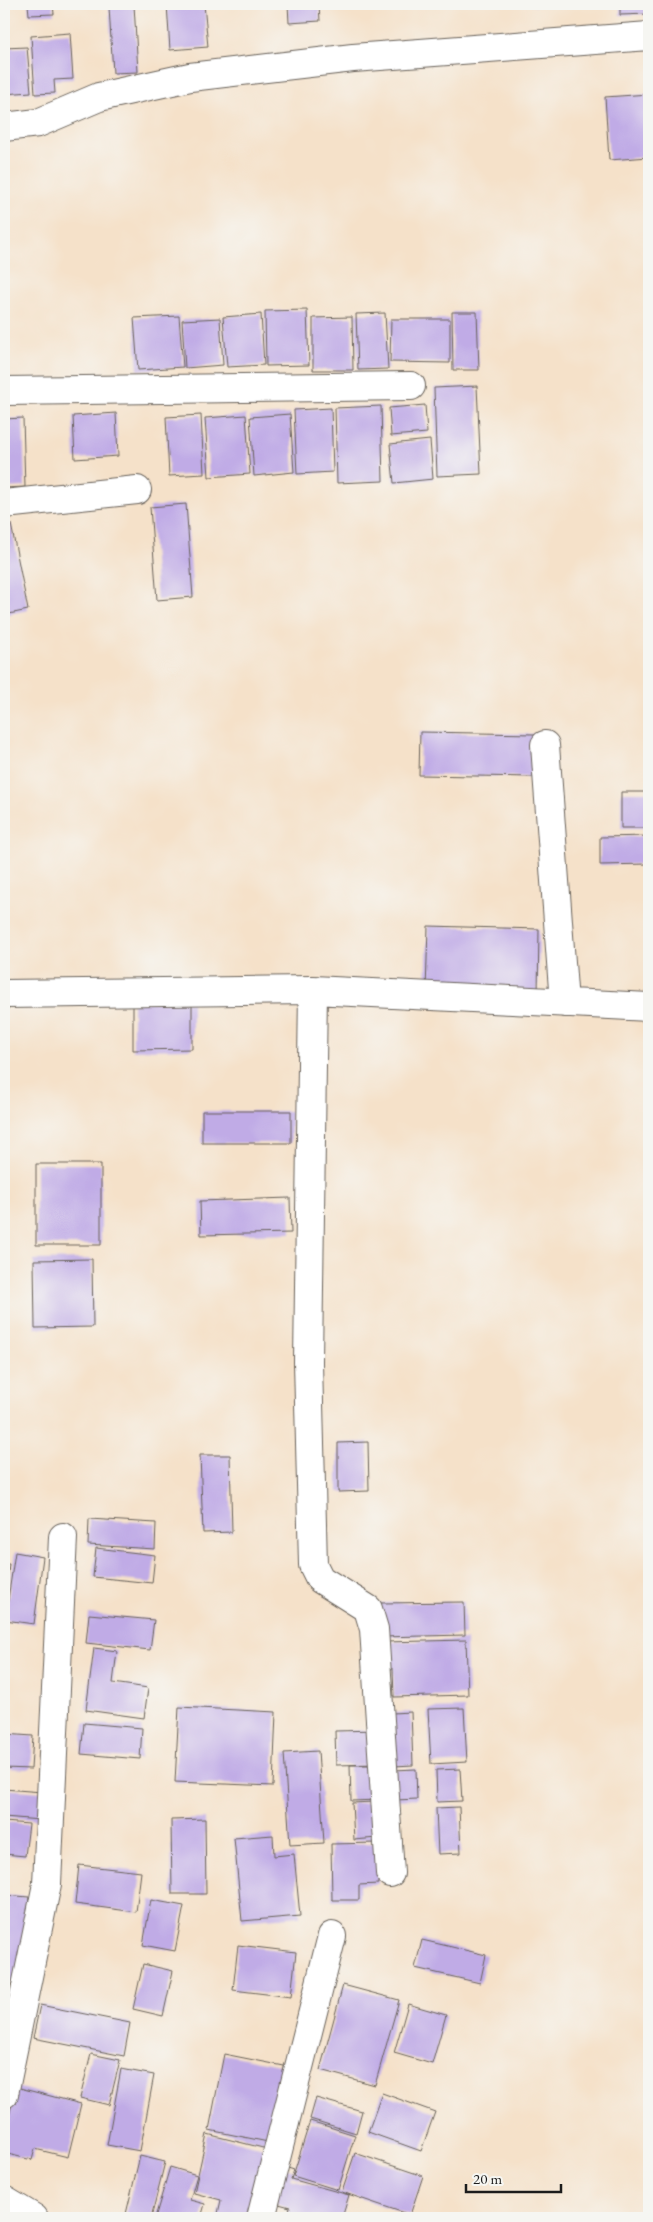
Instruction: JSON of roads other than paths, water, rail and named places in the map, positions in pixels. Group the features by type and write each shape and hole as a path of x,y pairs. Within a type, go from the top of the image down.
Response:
{"street":[{"path":"4,126 38,123 99,97 190,76 353,58 649,36"},
{"path":"4,391 411,386"},
{"path":"4,504 136,490"},
{"path":"545,745 564,1003"},
{"path":"313,990 308,1362 313,1565 320,1579 368,1609 374,1628 390,1873"},
{"path":"4,994 313,990 649,1007"},
{"path":"4,2094 47,1884 63,1537"},
{"path":"261,2218 332,1936"},
{"path":"4,2200 34,2218"}]}
